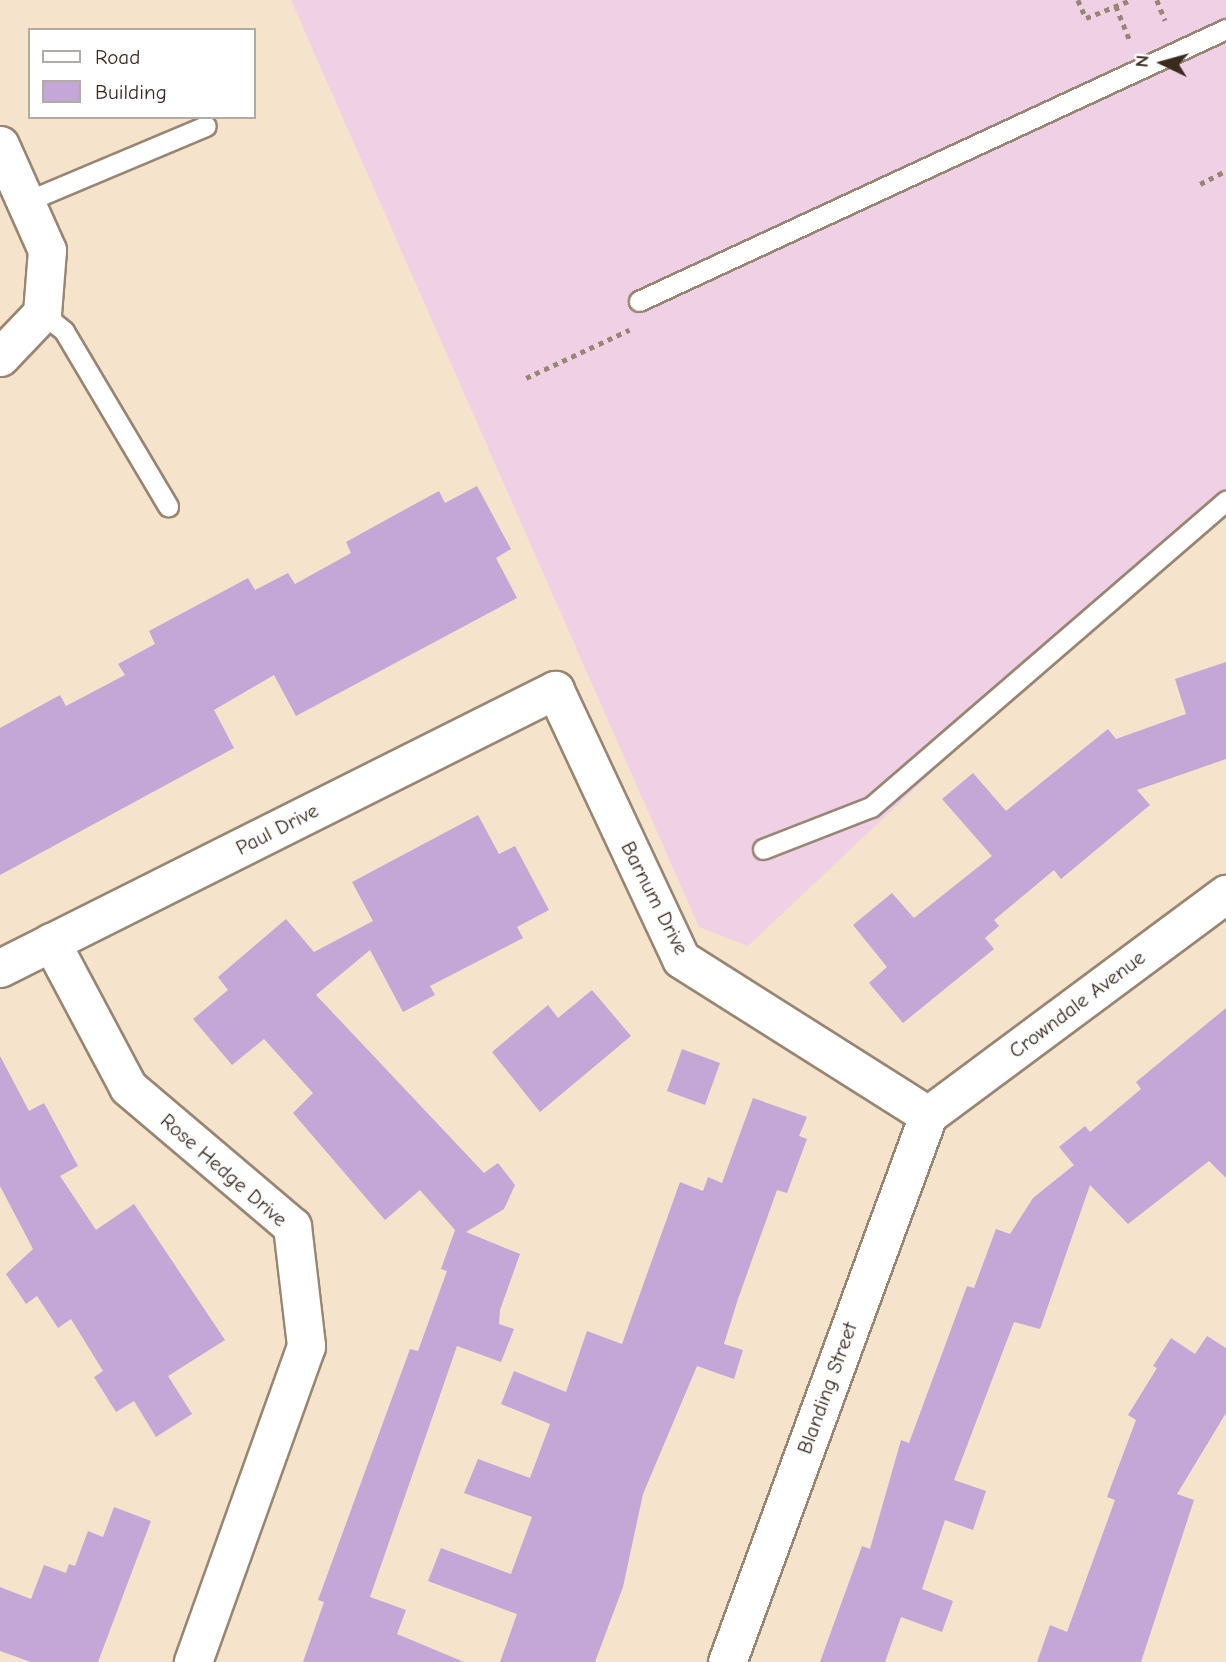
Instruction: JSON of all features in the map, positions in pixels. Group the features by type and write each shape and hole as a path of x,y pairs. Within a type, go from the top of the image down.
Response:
{"street":[{"path":"0,145 47,250 43,313 0,356"},
{"name":"Paul Drive","path":"0,968 555,690"},
{"name":"Barnum Drive","path":"555,690 681,959 928,1115"},
{"name":"Crowndale Avenue","path":"928,1115 1226,894"},
{"name":"Rose Hedge Drive","path":"51,942 128,1087 292,1226 306,1346 193,1662"},
{"name":"Blanding Street","path":"727,1662 928,1115"}],"lane":[{"path":"639,301 1226,29"},
{"path":"25,202 206,126"},
{"path":"43,313 64,331 169,506"},
{"path":"763,849 871,807 1226,501"}],"path":[{"path":"1078,0 1086,18 1131,0"},
{"path":"1157,0 1165,20"},
{"path":"1116,6 1130,40"},
{"path":"1200,184 1226,172"}],"shaded area":[{"path":"291,0 1226,0 1226,495 748,946 699,927"}],"building":[{"path":"477,486 511,549 496,558 517,598 296,716 274,675 214,710 234,748 0,875 0,728 60,695 66,706 125,675 118,664 155,644 149,631 248,578 255,590 288,573 295,584 351,553 346,542 439,491 445,503"},
{"path":"1226,662 1226,759 1137,790 1150,805 1061,879 1054,870 994,920 999,926 985,938 994,949 903,1023 869,983 887,967 853,925 892,893 914,918 992,856 942,799 973,773 1006,811 1108,729 1116,739 1186,714 1175,679"},
{"path":"478,815 499,854 515,846 549,910 517,927 523,938 430,986 435,995 403,1012 370,950 316,995 484,1173 498,1163 515,1185 504,1209 466,1232 520,1254 500,1310 499,1324 514,1329 501,1362 457,1346 370,1597 406,1610 397,1634 464,1662 303,1662 324,1602 318,1600 410,1349 418,1351 447,1271 441,1269 455,1230 420,1190 385,1220 293,1113 313,1093 264,1039 232,1065 193,1019 228,990 218,977 286,919 314,952 373,921 352,882"},
{"path":"592,990 631,1036 540,1112 492,1052 548,1005 558,1018"},
{"path":"1226,1008 1226,1178 1209,1161 1128,1224 1090,1185 1040,1329 1014,1322 954,1480 986,1491 973,1530 945,1520 922,1589 953,1601 942,1632 901,1617 885,1662 820,1662 862,1546 870,1549 901,1440 909,1443 967,1286 974,1288 996,1229 1010,1234 1033,1198 1074,1165 1059,1147 1085,1126 1090,1132 1141,1089 1136,1082"},
{"path":"682,1049 720,1063 705,1105 667,1091"},
{"path":"0,1056 29,1111 44,1103 78,1166 60,1176 96,1230 134,1204 225,1340 168,1376 192,1414 156,1437 134,1401 116,1412 94,1377 103,1371 71,1319 58,1328 37,1296 26,1304 6,1274 33,1249 0,1186"},
{"path":"753,1098 807,1117 799,1136 807,1139 787,1193 777,1190 724,1344 743,1350 734,1379 697,1366 643,1494 623,1587 595,1662 500,1662 517,1614 428,1581 441,1548 511,1574 532,1517 464,1493 478,1459 530,1478 550,1424 501,1404 514,1371 566,1392 587,1331 622,1344 680,1182 703,1191 708,1177 722,1183"},
{"path":"1207,1336 1226,1348 1226,1413 1177,1494 1194,1500 1141,1662 1037,1662 1050,1625 1067,1632 1115,1500 1107,1497 1136,1420 1128,1415 1157,1368 1153,1366 1171,1338 1195,1354"},
{"path":"114,1507 151,1521 98,1662 31,1662 0,1651 0,1587 31,1599 44,1565 66,1573 69,1564 75,1566 88,1531 103,1537"}]}
